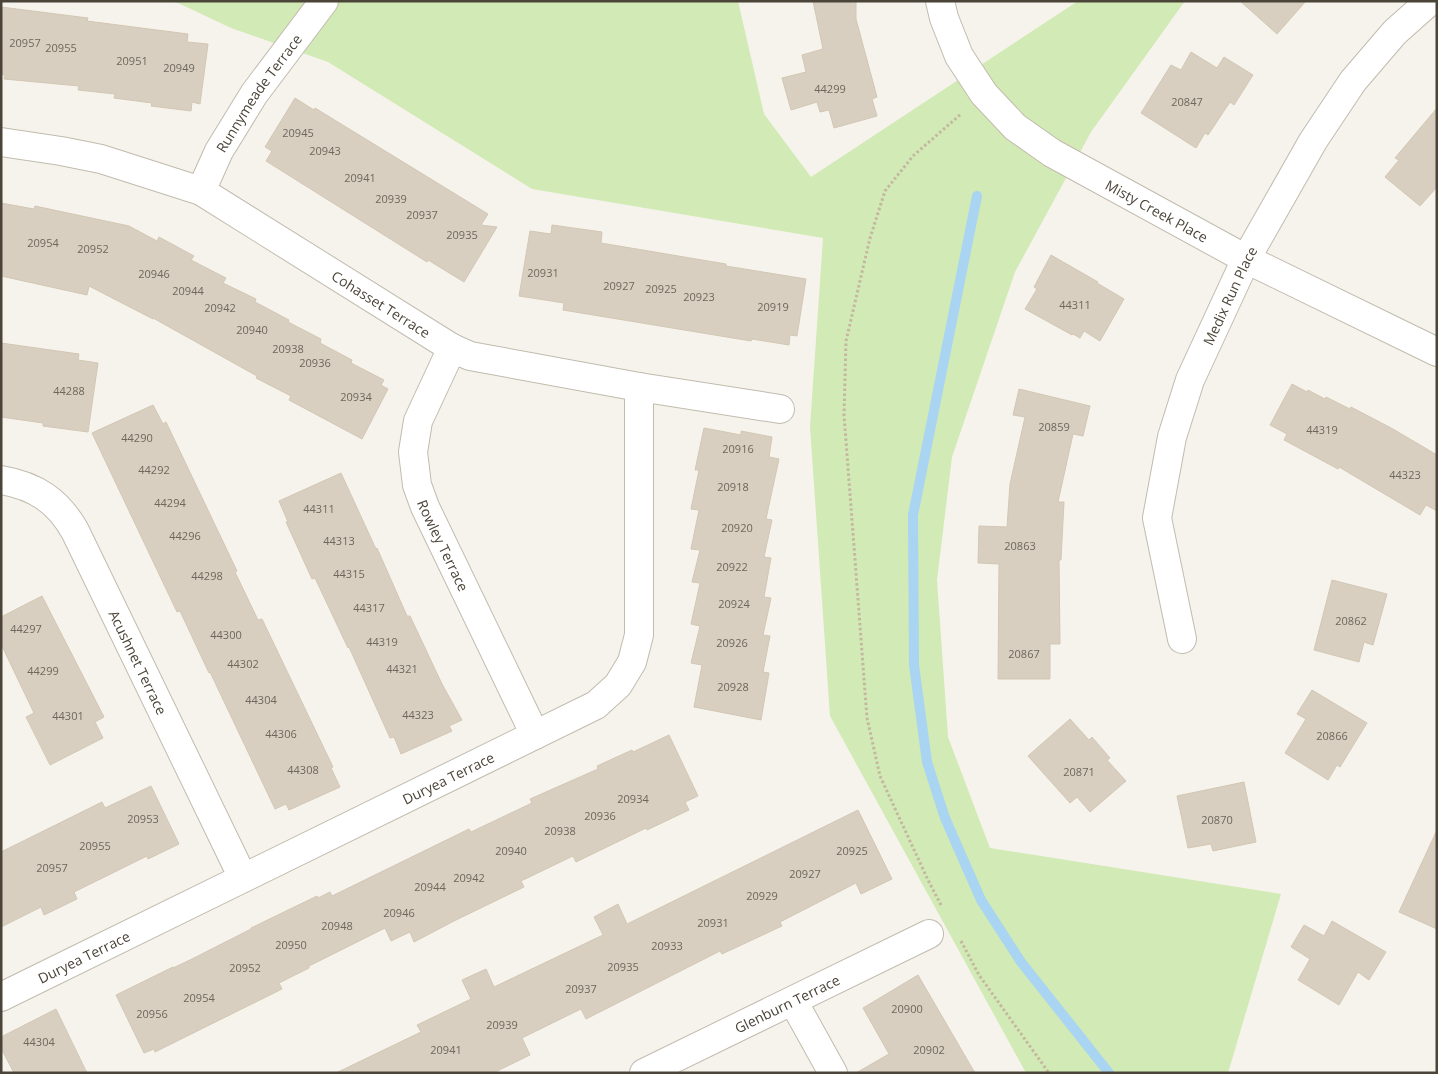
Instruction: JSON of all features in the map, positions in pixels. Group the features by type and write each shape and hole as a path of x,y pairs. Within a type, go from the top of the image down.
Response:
{"street":[{"name":"Runnymeade Terrace","path":"201,191 219,151 254,94 324,1"},
{"name":"Misty Creek Place","path":"940,1 944,18 959,56 984,94 1015,126 1052,153 1246,259 1437,352"},
{"name":"Medix Run Place","path":"1182,639 1157,518 1172,437 1190,380 1246,259 1313,141 1353,82 1395,32 1430,1"},
{"name":"Cohasset Terrace","path":"1,142 101,159 201,191 452,348 470,356 639,387 780,408"},
{"name":"Rowley Terrace","path":"452,348 418,421 413,452 417,485 425,507 535,735"},
{"name":"Duryea Terrace","path":"1,997 596,705 618,685 632,662 639,635 639,387"},
{"name":"Acushnet Terrace","path":"1,480 18,483 44,495 66,516 80,540 243,878"},
{"name":"Glenburn Terrace","path":"644,1073 930,934"},
{"path":"793,1001 834,1073"}],"path":[{"path":"942,906 880,776 867,718 844,415 846,341 870,238 885,190 913,156 984,94"},
{"path":"960,940 979,975 1049,1073"}],"green space":[{"path":"167,1 738,1 764,114 811,177 1078,1 1185,1 1091,132 1015,272 952,457 937,580 948,737 990,848 1281,894 1228,1073 1026,1073 830,716 810,427 823,238 532,189 328,62 231,28 178,3"}],"building":[{"path":"813,1 856,1 856,19 877,97 872,99 877,116 834,128 829,110 820,112 817,102 791,110 782,78 806,72 802,55 823,49"},
{"path":"1240,1 1306,1 1277,34"},
{"path":"1,7 88,18 87,21 188,34 187,42 208,44 200,104 192,102 191,111 151,106 152,103 114,98 115,94 78,90 79,86 4,79 5,75 1,74"},
{"path":"1191,52 1217,68 1224,57 1253,75 1234,105 1230,102 1208,135 1205,133 1196,148 1141,113 1171,65 1181,70"},
{"path":"295,98 314,110 315,108 488,214 481,225 497,227 464,282 428,260 427,262 266,161 272,151 265,147"},
{"path":"1437,108 1437,187 1420,206 1385,177 1399,160 1395,158"},
{"path":"1,203 34,209 35,206 129,226 157,241 159,237 194,256 191,260 226,278 223,283 256,299 255,302 321,339 320,343 352,360 351,363 384,380 381,385 388,389 362,439 289,400 291,396 256,378 257,376 153,318 89,286 87,295 1,276"},
{"path":"552,225 602,232 601,243 806,279 797,336 790,335 789,345 752,339 751,341 563,310 564,303 519,296 530,231 551,234"},
{"path":"1051,255 1124,299 1100,341 1084,331 1080,338 1072,335 1025,309 1037,289 1034,287"},
{"path":"1,343 79,354 78,360 98,363 88,432 43,426 43,423 1,417"},
{"path":"1292,384 1325,399 1326,397 1350,409 1351,407 1437,455 1437,511 1426,505 1420,515 1339,467 1338,469 1284,440 1287,434 1270,425"},
{"path":"1019,389 1090,406 1083,436 1073,434 1058,502 1064,502 1061,560 1059,560 1060,644 1050,644 1050,679 998,679 999,564 978,563 979,526 1007,527 1010,484 1025,417 1013,415"},
{"path":"153,405 163,424 166,422 237,571 235,572 258,620 262,619 333,767 331,768 340,787 289,810 286,804 275,809 180,611 177,612 92,433"},
{"path":"704,428 741,435 741,431 772,437 769,457 779,459 766,519 772,520 764,557 771,558 764,597 771,598 763,635 770,636 763,672 769,673 761,720 694,707 702,665 691,663 700,626 691,624 700,583 692,582 700,550 691,549 699,510 691,509 699,470 695,470"},
{"path":"341,473 407,616 410,616 442,684 462,720 449,726 452,731 401,754 394,737 390,738 315,578 312,579 286,522 288,522 279,501"},
{"path":"1332,580 1387,594 1373,645 1364,642 1359,662 1314,650"},
{"path":"42,596 104,717 95,722 103,738 50,765 26,717 34,713 1,644 1,617"},
{"path":"1312,690 1367,723 1340,767 1337,765 1328,780 1285,753 1306,719 1297,714"},
{"path":"1070,719 1089,740 1092,737 1110,758 1107,760 1126,781 1090,812 1077,797 1070,803 1028,756"},
{"path":"669,735 698,796 685,802 689,810 647,830 646,828 576,862 573,856 521,881 524,887 414,942 410,932 391,941 385,928 279,983 282,989 155,1052 154,1049 144,1053 116,995 317,896 318,898 330,892 332,896 469,829 471,832 532,803 530,799 598,769 597,766"},
{"path":"1244,782 1256,842 1213,851 1211,844 1188,848 1177,796"},
{"path":"151,786 179,844 148,859 147,856 74,892 77,899 44,915 41,907 1,927 1,852 102,802 105,808"},
{"path":"858,810 892,879 861,894 856,883 780,922 782,926 722,954 720,951 586,1019 581,1009 522,1038 530,1055 493,1073 336,1073 421,1032 417,1025 471,999 462,980 486,969 494,987 603,935 594,917 618,904 627,924"},
{"path":"1437,830 1437,929 1399,912"},
{"path":"1332,921 1386,952 1369,980 1358,972 1339,1005 1298,980 1310,959 1291,947 1304,925 1324,936"},
{"path":"918,975 975,1073 856,1073 889,1054 863,1008"},
{"path":"56,1009 87,1073 14,1073 1,1048 1,1037"}],"waterway":[{"path":"977,196 913,515 914,665 927,762 945,818 981,900 1021,962 1109,1073"}]}
